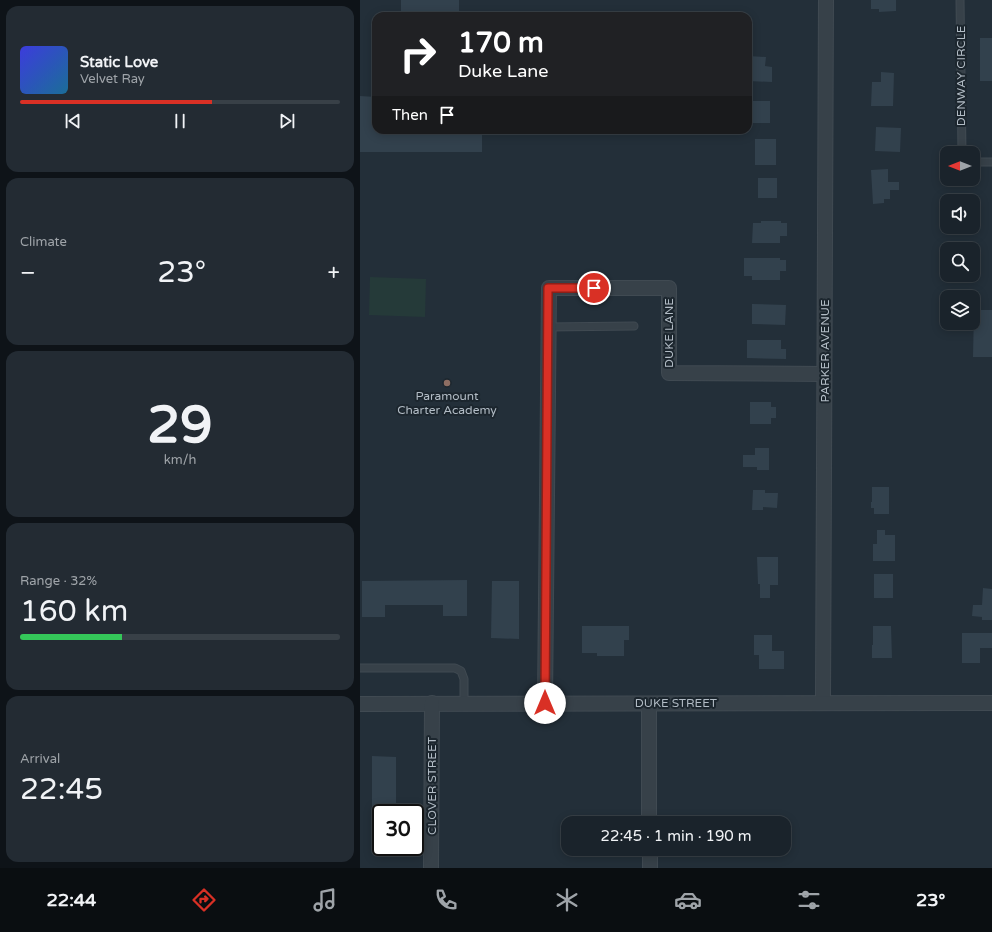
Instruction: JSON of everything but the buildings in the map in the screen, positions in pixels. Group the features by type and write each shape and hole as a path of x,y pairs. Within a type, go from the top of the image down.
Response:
{"street":[{"name":"PARKER AVENUE","path":"822,702 826,0"},
{"name":"DUKE LANE","path":"545,703 548,288 669,288 669,373 824,374"},
{"name":"DUKE STREET","path":"360,704 649,704 822,702 992,703"},
{"name":"CLOVER STREET","path":"432,703 432,868"},
{"path":"649,704 649,816"},
{"path":"650,856 650,868"}],"lane":[{"name":"DENWAY CIRCLE","path":"960,0 962,146"},
{"path":"980,162 992,162"},
{"path":"548,327 634,326"},
{"path":"360,668 456,668 461,671 464,679 464,703"}],"green space":[{"path":"370,277 426,279 425,317 369,315"}],"place":[{"name":"Paramount Charter Academy","path":"447,383"}],"route":[{"path":"545,703 548,288 594,288"}]}
